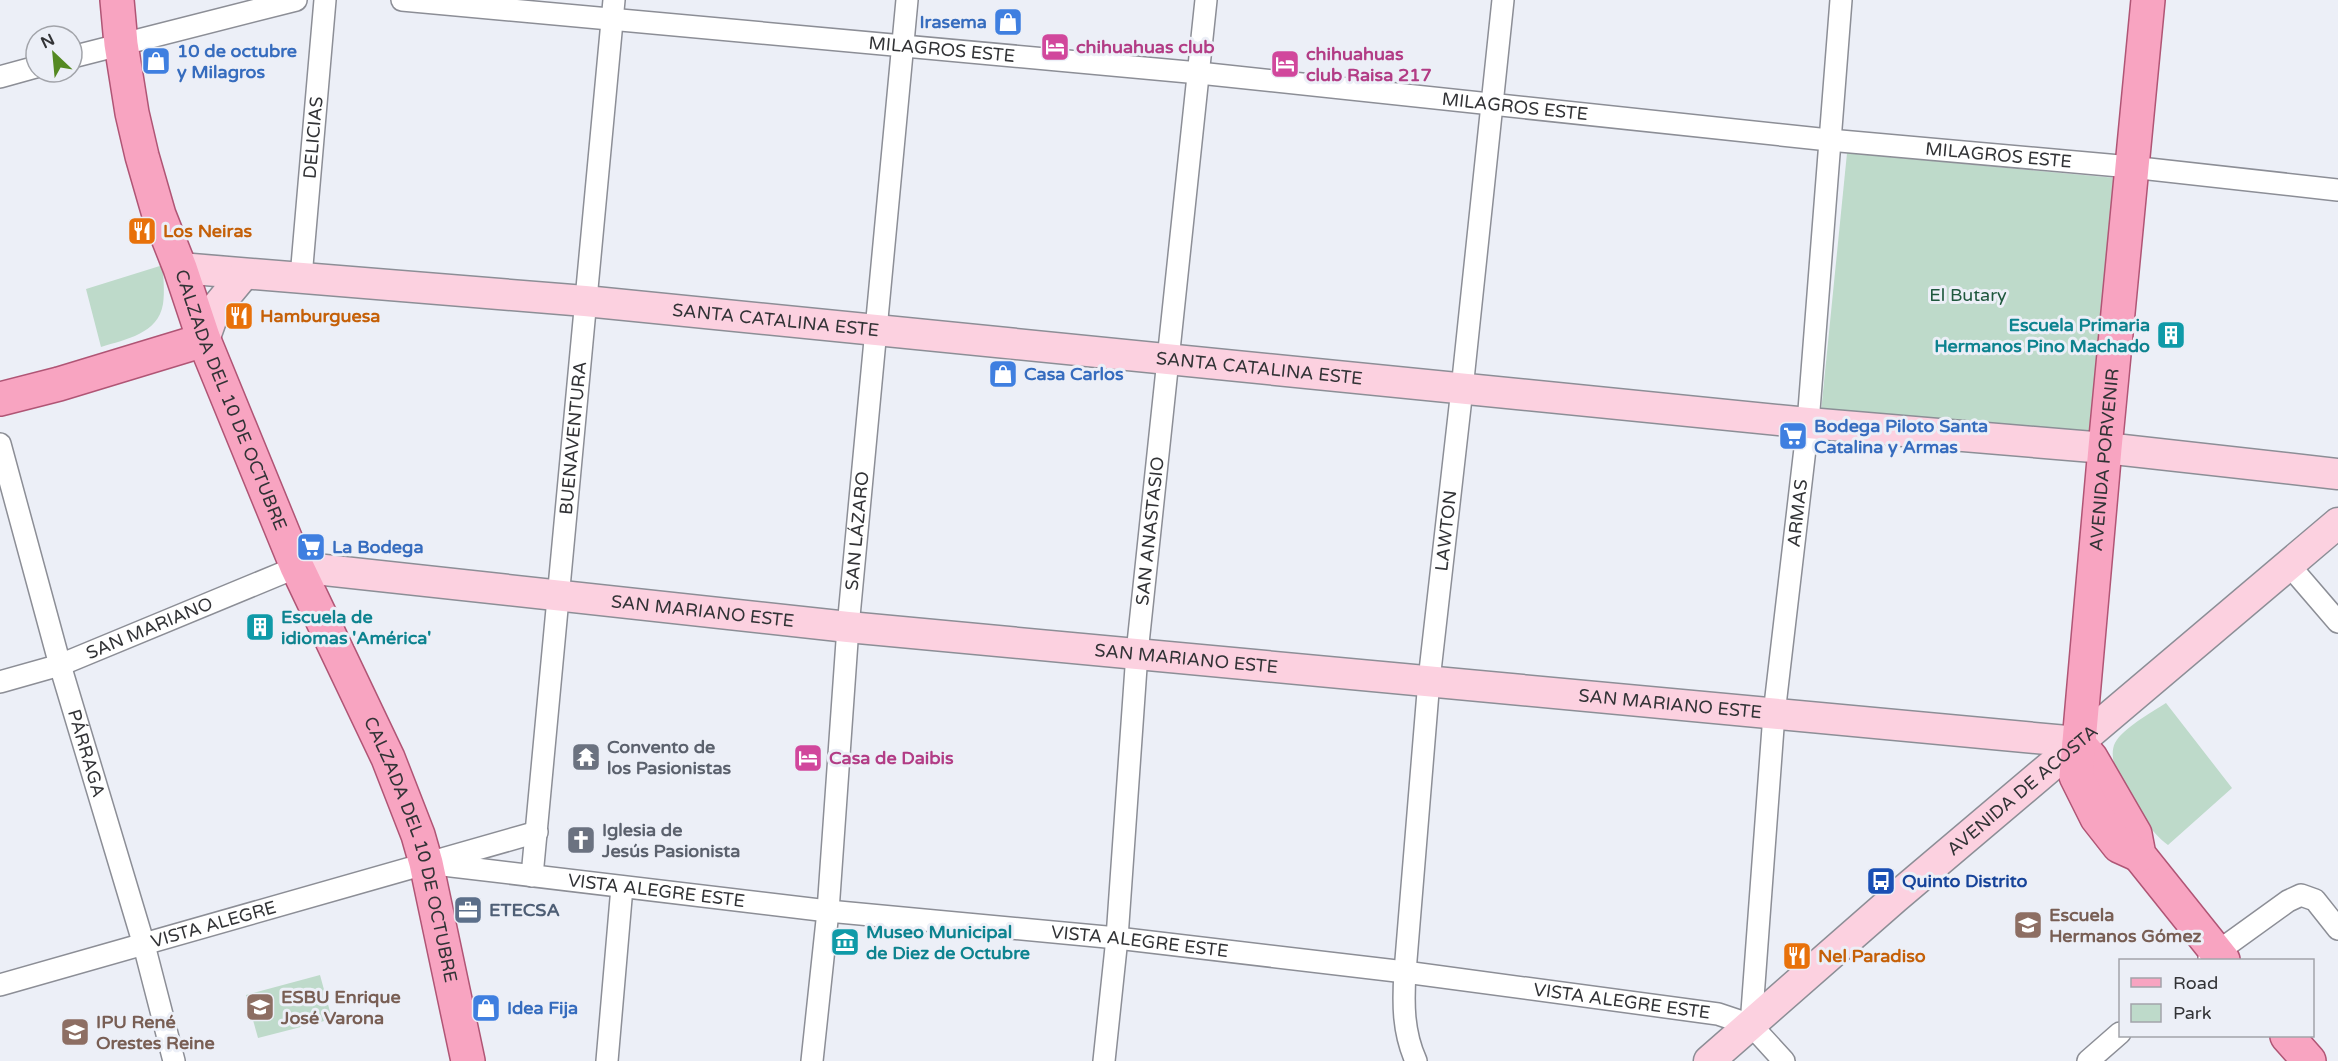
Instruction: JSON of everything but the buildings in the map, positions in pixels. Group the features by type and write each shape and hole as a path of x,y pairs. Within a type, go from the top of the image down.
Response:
{"main road":[{"name":"CALZADA DEL 10 DE OCTUBRE","path":"117,0 121,44 132,113 159,215 204,340 297,567 388,758 418,835 426,862 468,1061"},
{"name":"AVENIDA PORVENIR","path":"2148,0 2076,776 2097,818 2120,846 2139,855 2215,958"},
{"path":"133,362 171,329 180,318 184,281"},
{"path":"0,399 204,340"},
{"path":"2289,1037 2309,1061"}],"street":[{"path":"84,54 296,0"},
{"name":"DELICIAS","path":"301,277 324,0"},
{"name":"MILAGROS ESTE","path":"402,0 613,10 902,45 1198,73 1829,140 2131,167 2338,190"},
{"name":"SAN LÁZARO","path":"812,1061 828,911 848,627 907,0"},
{"name":"SAN ANASTASIO","path":"1104,1061 1117,938 1137,653 1206,0"},
{"name":"LAWTON","path":"1416,1061 1408,1043 1402,1009 1405,972 1429,680 1503,0"},
{"name":"ARMAS","path":"1751,1025 1774,714 1808,423 1841,0"},
{"name":"BUENAVENTURA","path":"532,876 613,10"},
{"path":"0,77 24,70"},
{"path":"204,340 215,309 244,274"},
{"name":"SANTA CATALINA ESTE","path":"184,281 244,274 585,301 1808,423 2105,448 2338,474"},
{"name":"PÁRRAGA","path":"0,444 60,665 144,945 174,1061"},
{"name":"AVENIDA DE ACOSTA","path":"1709,1061 2078,742 2338,523"},
{"path":"2289,565 2338,622"},
{"name":"SAN MARIANO ESTE","path":"297,567 848,627 2078,742"},
{"name":"SAN MARIANO","path":"0,682 60,665 297,567"},
{"path":"426,862 537,832"},
{"name":"VISTA ALEGRE ESTE","path":"426,862 828,911 1117,938 1405,972 1718,1014 1751,1025"},
{"name":"VISTA ALEGRE","path":"0,985 426,862"},
{"path":"607,1061 622,887"},
{"path":"2215,958 2288,901 2301,895 2315,900 2338,929"},
{"path":"1751,1025 1784,1061"},
{"path":"2088,1061 2119,1035"}],"green space":[{"name":"El Butary","path":"1847,153 2116,178 2090,438 1821,412"},
{"path":"163,265 163,304 155,322 140,334 101,347 86,289"},
{"path":"2166,703 2232,788 2168,845 2149,827 2129,798 2115,768 2113,754 2115,743 2124,732"},
{"path":"320,975 332,1019 258,1038 246,995"}],"place":[{"name":"Irasema","path":"1008,22"},
{"name":"chihuahuas club","path":"1055,47"},
{"name":"10 de octubre y Milagros","path":"156,61"},
{"name":"chihuahuas club Raisa 217","path":"1285,64"},
{"name":"Los Neiras","path":"142,231"},
{"name":"Hamburguesa","path":"239,316"},
{"name":"Escuela Primaria Hermanos Pino Machado","path":"2171,335"},
{"name":"Casa Carlos","path":"1003,374"},
{"name":"Bodega Piloto Santa Catalina y Armas","path":"1793,436"},
{"name":"La Bodega","path":"311,547"},
{"name":"Escuela de idiomas 'América'","path":"260,627"},
{"name":"Convento de los Pasionistas","path":"586,757"},
{"name":"Casa de Daibis","path":"808,758"},
{"name":"Iglesia de Jesús Pasionista","path":"581,840"},
{"name":"Quinto Distrito","path":"1881,881"},
{"name":"ETECSA","path":"468,910"},
{"name":"Escuela Hermanos Gómez","path":"2028,925"},
{"name":"Museo Municipal de Diez de Octubre","path":"845,942"},
{"name":"Nel Paradiso","path":"1797,956"},
{"name":"ESBU Enrique José Varona","path":"260,1007"},
{"name":"Idea Fija","path":"486,1008"},
{"name":"IPU René Orestes Reine","path":"75,1032"}]}
